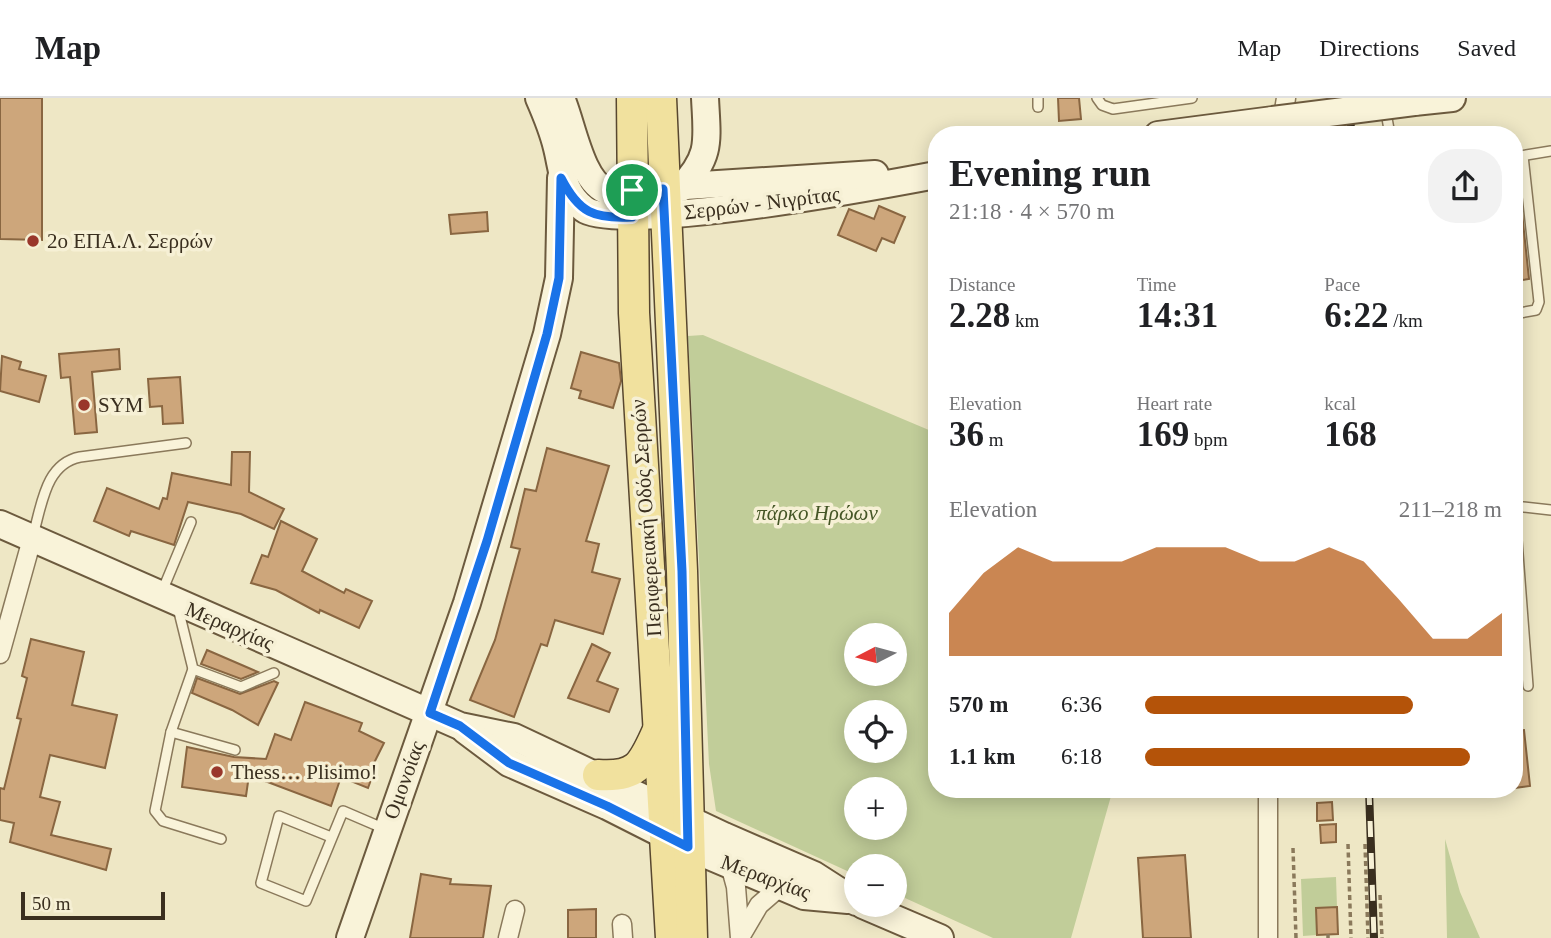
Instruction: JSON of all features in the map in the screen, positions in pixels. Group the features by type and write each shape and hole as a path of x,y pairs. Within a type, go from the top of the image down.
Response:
{"main road":[{"name":"Σερρών - Νιγρίτας","path":"539,98 557,148 561,178 577,202 592,214 603,217 632,204 752,182 794,177 928,174"},
{"name":"Σερρών - Νιγρίτας","path":"561,98 583,163 597,186 632,204"},
{"name":"Περιφερειακή Οδός Σερρών","path":"632,98 632,204 642,463 660,727 692,938"},
{"name":"Περιφερειακή Οδός Σερρών","path":"661,98 670,197 682,571 677,827 671,938"},
{"path":"670,197 701,166 708,142 705,98"},
{"path":"1229,126 1452,98"},
{"path":"708,142 719,164 752,182"},
{"name":"Σερρών - Νιγρίτας","path":"670,197 841,193 928,176"},
{"name":"Ομονοίας","path":"350,938 467,603 533,383 559,278 561,178"},
{"name":"Μεραρχίας","path":"0,524 460,726 514,737 598,775 730,864 804,895 844,900"},
{"name":"Μεραρχίας","path":"460,726 509,763 677,827 814,875 844,894"},
{"path":"598,775 620,776 633,771 642,763 660,727"},
{"name":"Μεραρχίας","path":"892,917 940,938"}],"street":[{"path":"1281,126 1286,98"},
{"path":"0,654 32,539"},
{"path":"1268,798 1268,938"},
{"path":"730,864 736,887 740,938"},
{"path":"740,938 749,917 782,885"},
{"path":"508,938 515,910"}],"lane":[{"path":"1097,98 1102,105 1114,108 1192,98"},
{"path":"1384,98 1389,126"},
{"path":"1523,156 1551,151"},
{"path":"1523,192 1539,302 1536,310 1523,312"},
{"path":"32,539 48,484 60,465 80,457 186,443"},
{"path":"1523,505 1551,510"},
{"path":"191,522 168,599 193,669 171,732 157,815 163,821 221,839"},
{"path":"1523,621 1528,686"},
{"path":"193,669 241,687 274,673"},
{"path":"171,732 236,750"},
{"path":"331,837 279,816 261,883 306,901 343,811 386,829"}],"path":[{"path":"1348,844 1351,938"},
{"path":"1365,844 1368,938"},
{"path":"1293,848 1296,938"},
{"path":"1380,895 1382,938"}],"green space":[{"name":"πάρκο Ηρώων","path":"703,335 928,430 928,798 1110,798 1071,938 993,938 907,899 907,854 844,854 844,870 716,811 709,764 688,336"},
{"path":"1445,839 1460,892 1480,938 1447,938"},
{"path":"1336,877 1337,907 1316,908 1317,935 1303,936 1301,879"}],"building":[{"path":"0,98 42,98 42,240 0,239"},
{"path":"1058,98 1079,98 1081,119 1059,121"},
{"path":"879,206 905,217 894,243 882,238 876,251 838,235 849,209 874,219"},
{"path":"487,212 488,231 451,234 449,215"},
{"path":"1523,222 1529,279 1523,280"},
{"name":"SYM","path":"119,349 120,369 92,372 97,432 75,434 70,377 61,378 59,354"},
{"path":"581,352 619,363 621,381 613,408 579,398 581,391 571,388"},
{"path":"2,356 21,362 19,369 46,376 39,402 0,391"},
{"path":"180,377 183,423 163,424 162,406 150,407 148,379"},
{"path":"547,448 609,466 586,541 599,544 592,572 620,579 603,634 555,620 547,646 541,644 514,717 470,700 495,640 520,549 511,547 525,489 536,491"},
{"path":"232,452 250,452 249,492 284,509 274,529 241,514 188,502 174,545 131,531 129,536 94,521 107,488 159,509 163,498 167,499 172,473 231,485"},
{"path":"281,521 317,539 302,571 344,593 346,589 372,601 359,628 320,610 319,613 276,590 251,583 262,555 268,557"},
{"path":"31,639 84,652 72,705 117,715 105,768 50,755 40,797 60,802 51,835 111,849 106,870 10,842 14,823 0,820 0,788 4,789 21,719 17,718 27,678 22,676"},
{"path":"592,644 610,653 597,681 618,689 609,712 568,698"},
{"path":"207,650 258,672 241,679 201,664"},
{"path":"197,678 240,694 274,681 278,683 258,725 232,710 192,693"},
{"path":"305,702 362,723 359,731 384,743 372,767 375,769 368,788 341,777 331,806 249,775 246,796 182,787 187,747 234,757 266,759 275,734 291,740"},
{"path":"1523,730 1530,786 1523,787"},
{"path":"1332,802 1333,820 1317,821 1317,803"},
{"path":"1336,824 1336,842 1321,843 1320,825"},
{"path":"1185,855 1191,938 1143,938 1138,858"},
{"path":"421,874 451,879 450,884 491,886 483,938 410,938"},
{"path":"1337,907 1338,934 1317,935 1316,908"},
{"path":"596,909 596,938 568,938 568,910"}],"railway":[{"path":"1350,98 1351,126"},
{"path":"1369,798 1374,938"}],"place":[{"name":"2ο ΕΠΑ.Λ. Σερρών","path":"33,241"},
{"name":"SYM","path":"84,405"},
{"name":"Thess… Plisimo!","path":"217,772"}],"route":[{"path":"561,178 569,193 584,209 603,217 632,217 632,190 663,189 682,571 688,847 607,806 509,763 460,726 430,713 487,541 547,334 559,278 562,236 561,178"}]}
